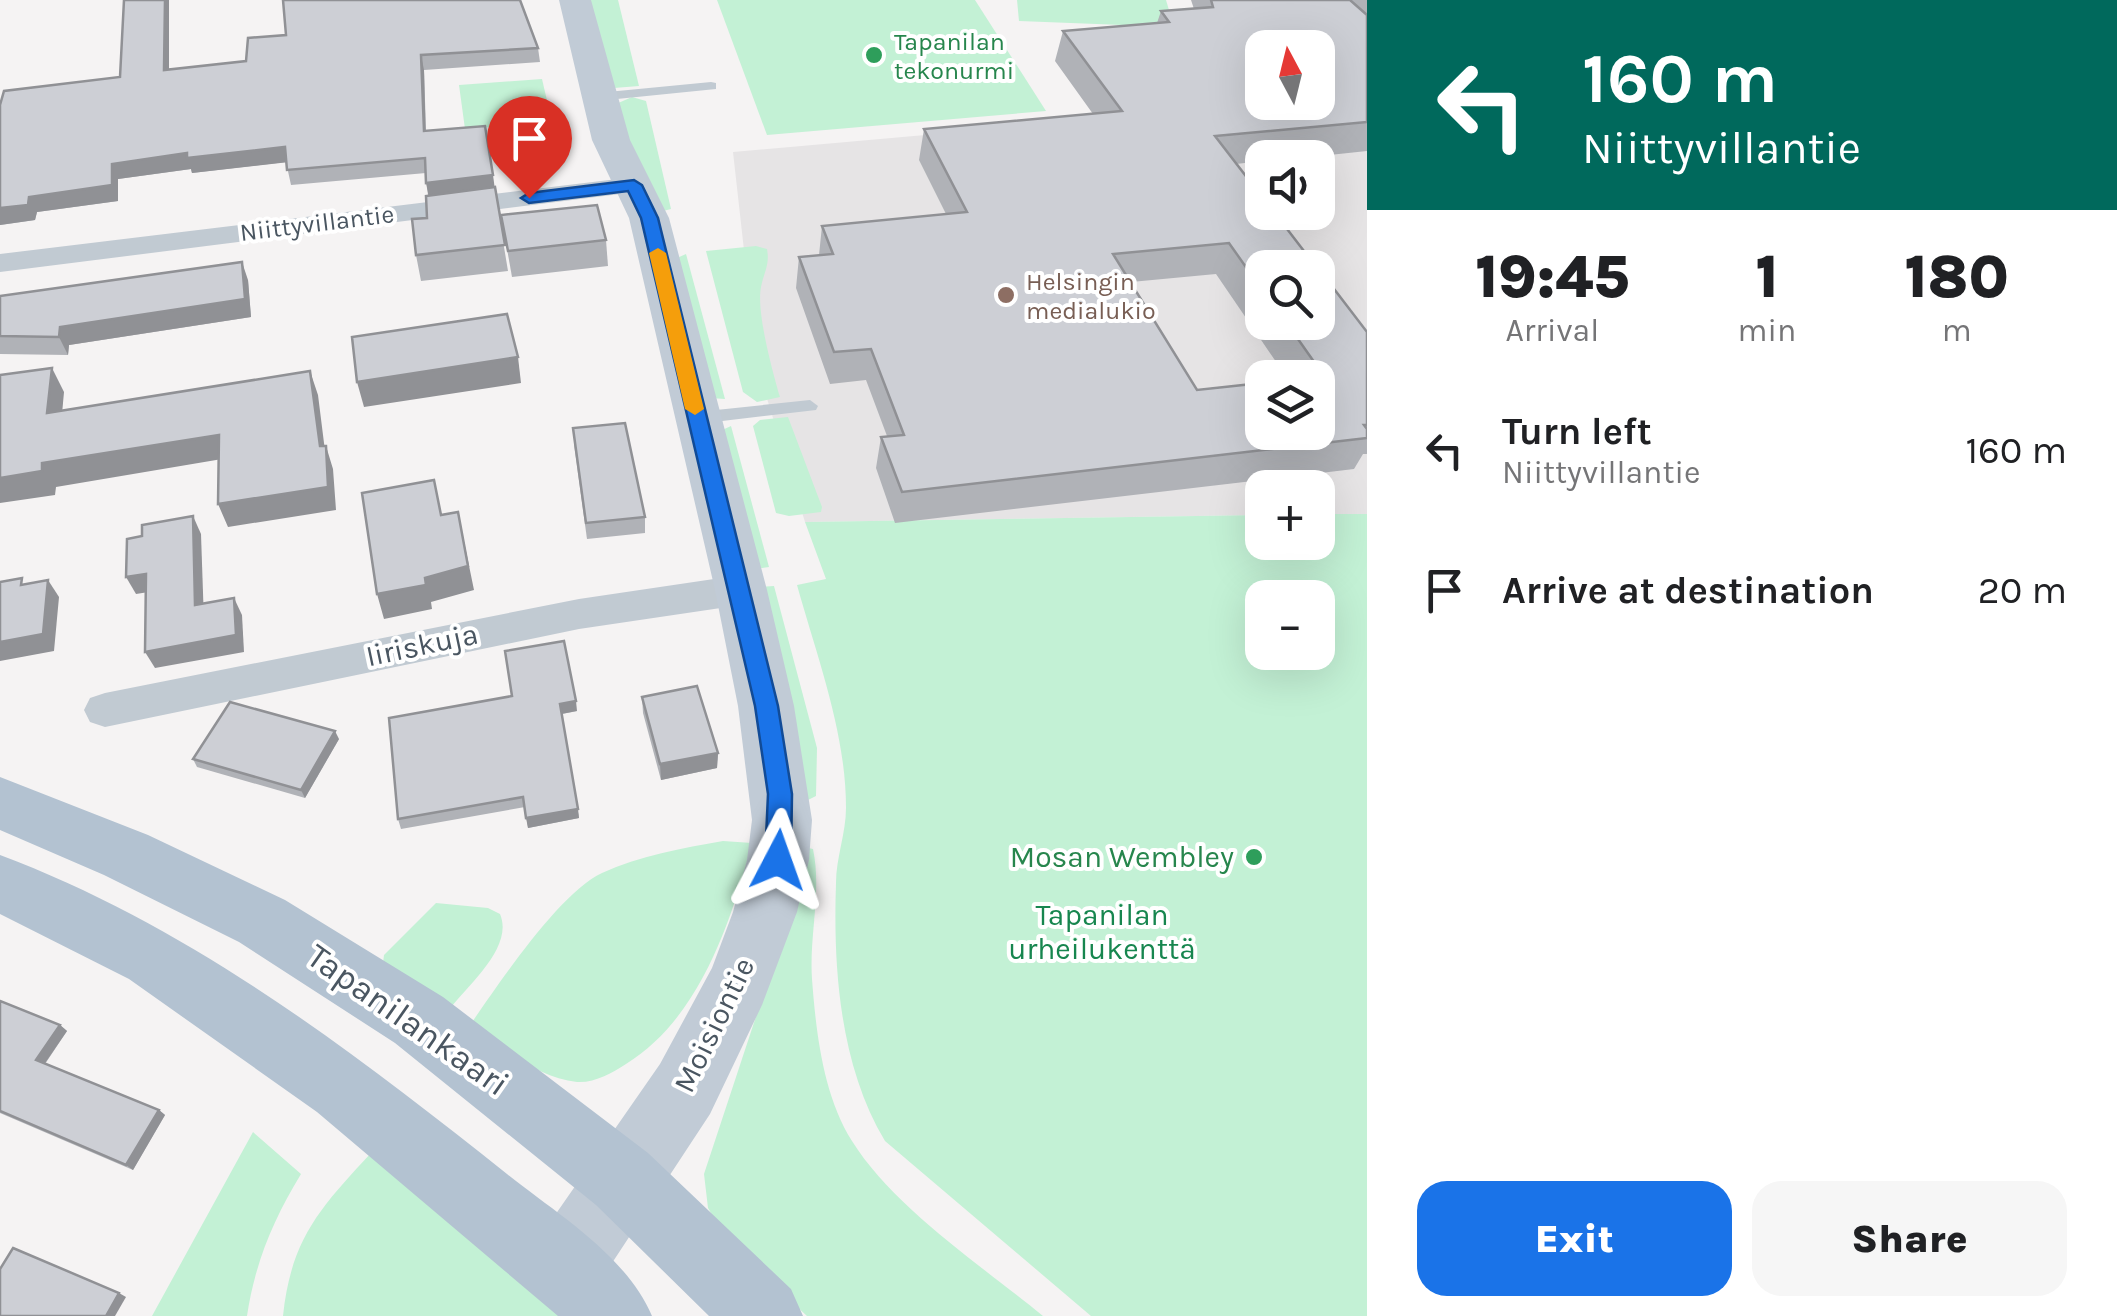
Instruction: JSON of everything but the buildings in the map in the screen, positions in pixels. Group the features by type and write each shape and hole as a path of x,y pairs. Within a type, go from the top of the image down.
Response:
{"main road":[{"name":"Tapanilankaari","path":"0,803 126,855 262,920 442,1038 622,1179 764,1316"},
{"path":"0,883 152,957 346,1090 588,1292"}],"street":[{"name":"Moisiontie","path":"574,0 611,140 649,218 741,590 780,794 778,860 740,984 685,1089 622,1179 588,1292"},
{"name":"Niittyvillantie","path":"0,263 634,185"},
{"name":"Iiriskuja","path":"105,710 579,614 741,590"}],"lane":[{"path":"598,97 711,86"},
{"path":"697,418 810,406"}],"shaded area":[{"name":"Helsingin medialukio","path":"1367,96 1367,514 1335,514 1335,470 1245,470 1245,515 805,522 757,366 733,152 1245,107 1245,120 1335,120 1335,99"}],"green space":[{"path":"588,0 618,0 639,86 614,88"},
{"name":"Tapanilan tekonurmi","path":"717,0 975,0 1046,111 767,135"},
{"path":"1017,0 1166,0 1174,27 1019,21"},
{"path":"542,79 552,122 465,129 459,85"},
{"path":"632,97 646,101 671,209 659,212 624,136 616,104"},
{"path":"756,246 767,249 761,311 780,397 757,402 743,392 706,251"},
{"path":"686,254 725,399 710,398 677,258"},
{"path":"788,417 821,512 789,516 776,513 753,426 760,420"},
{"path":"731,426 769,567 755,569 720,431"},
{"name":"Tapanilan urheilukenttä","path":"1335,514 1367,514 1367,1316 1091,1316 885,1141 858,1081 842,1016 835,916 836,874 846,817 845,780 829,695 797,585 826,579 805,522 1245,515 1245,560 1335,560"},
{"path":"774,586 817,748 816,796 802,803 760,587"},
{"path":"723,841 752,843 734,904 709,966 674,1021 652,1045 626,1064 590,1081 562,1079 520,1060 470,1025 530,941 585,884 631,862"},
{"path":"800,846 813,849 814,999 823,1063 842,1123 869,1165 914,1212 1043,1316 807,1316 729,1243 708,1208 704,1174 775,959"},
{"path":"436,903 488,908 500,914 503,927 487,965 449,1010 383,963 384,955"},
{"path":"253,1132 301,1174 266,1242 247,1316 152,1316"},
{"path":"371,1153 561,1316 283,1316 293,1266 311,1226"}],"slow traffic":[{"path":"658,253 695,409"}],"place":[{"name":"Tapanilan tekonurmi","path":"874,55"},
{"name":"Helsingin medialukio","path":"1006,295"},
{"name":"Mosan Wembley","path":"1254,857"}],"route":[{"path":"529,198 634,185 649,218 766,706 780,794 778,860"}]}
